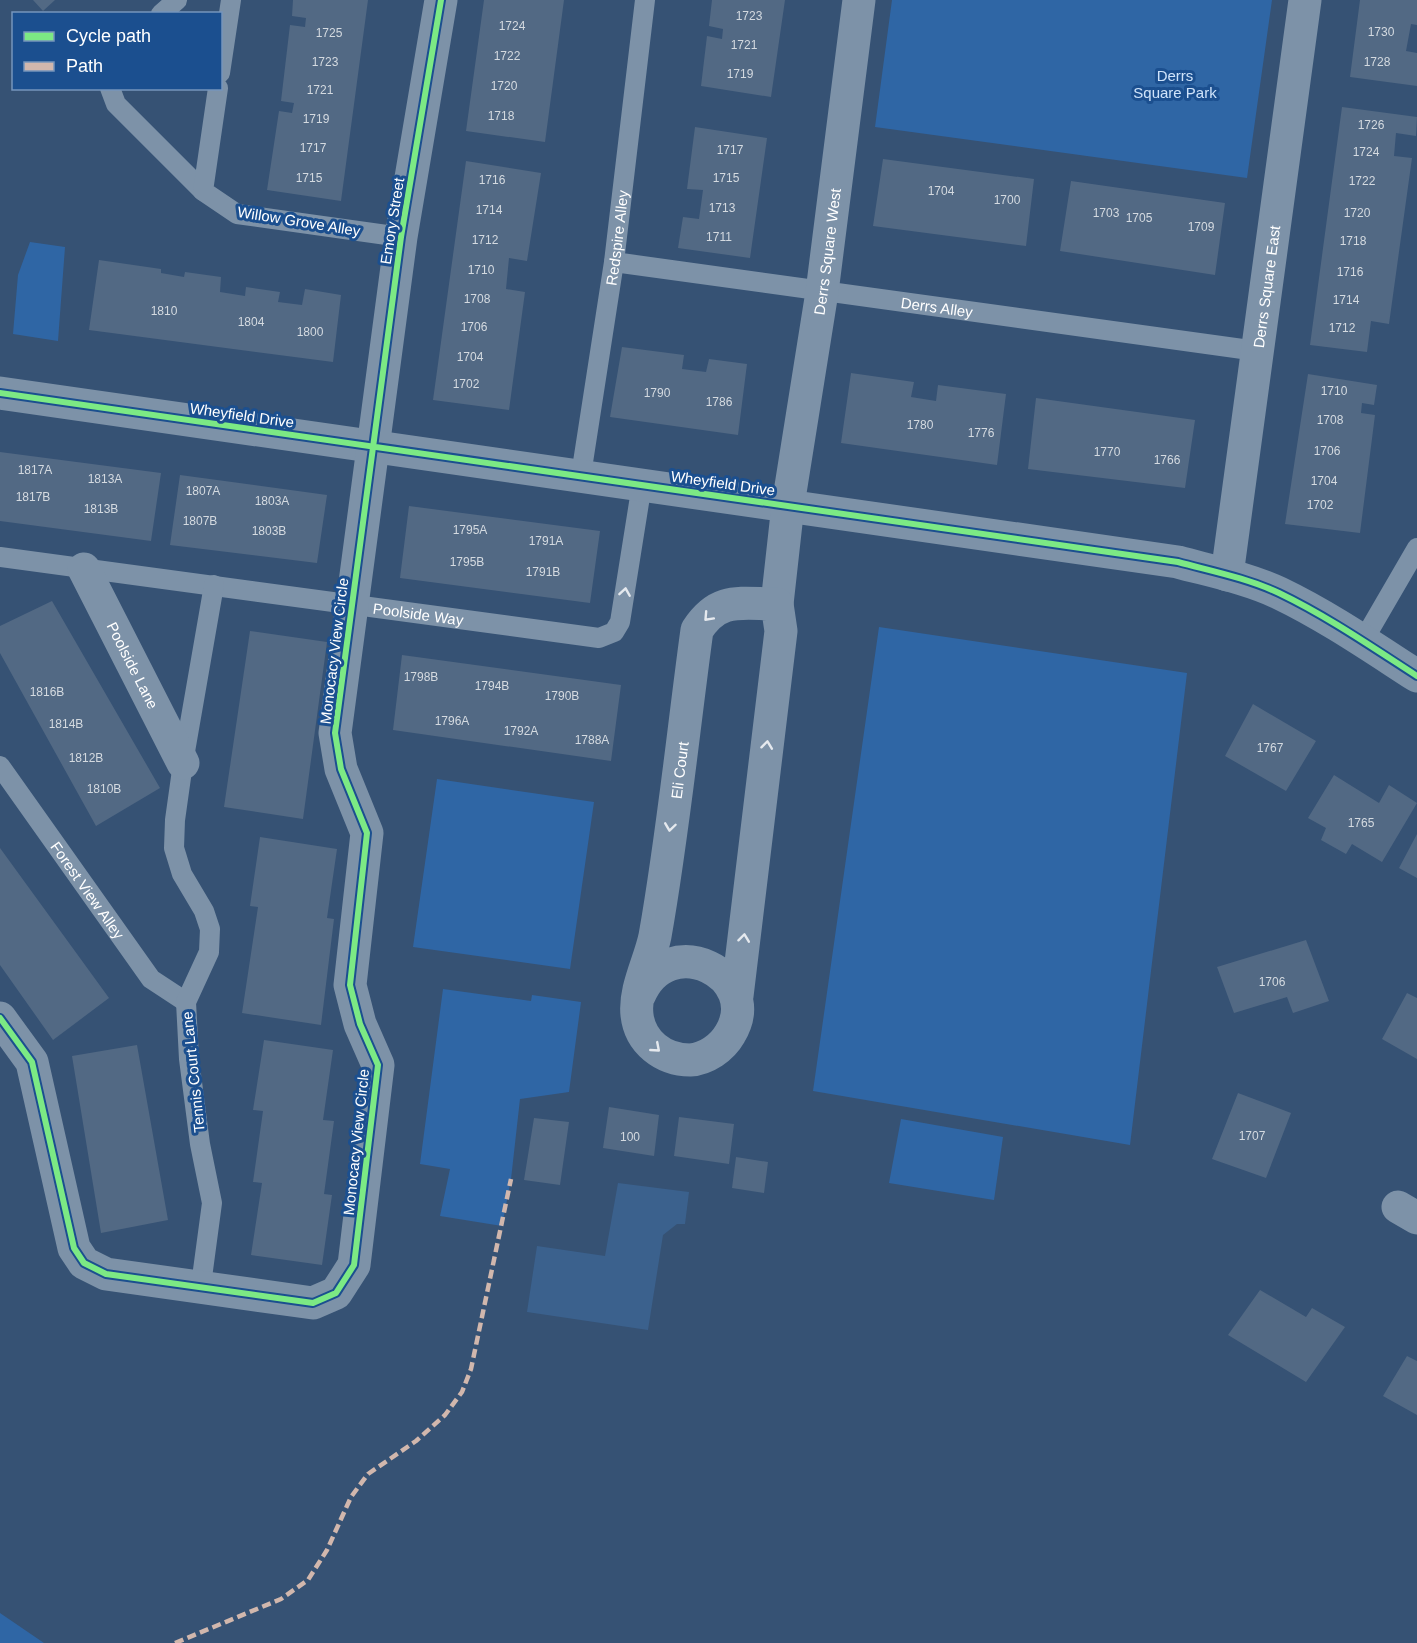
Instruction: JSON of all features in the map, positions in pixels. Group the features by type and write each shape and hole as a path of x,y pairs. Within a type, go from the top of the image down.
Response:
{"street":[{"name":"Emory Street","path":"373,446 401,237 441,0"},
{"name":"Derrs Square West","path":"788,505 822,292 859,0"},
{"name":"Derrs Square East","path":"1227,574 1305,0"},
{"name":"Wheyfield Drive","path":"0,393 1178,562 1227,574 1278,593 1363,641 1417,676"},
{"name":"Monocacy View Circle","path":"0,1018 32,1062 74,1248 84,1263 106,1274 313,1303 336,1293 354,1265 378,1065 360,1024 350,985 367,833 341,769 335,733 373,446"},
{"name":"Eli Court","path":"777,603 722,604 707,615 697,630 654,937 637,1013 640,1030 654,1049 681,1060 697,1060 713,1053 730,1035 736,1019 781,631 777,603 788,505"},
{"name":"Poolside Lane","path":"84,569 183,763"},
{"path":"639,996 644,984 655,972 671,963 688,961 705,964 723,977 737,996"}],"lane":[{"path":"163,12 177,0"},
{"path":"222,60 231,0"},
{"name":"Redspire Alley","path":"581,475 614,262 645,0"},
{"name":"Willow Grove Alley","path":"111,90 116,104 203,191 237,214 401,237"},
{"path":"203,191 218,90"},
{"name":"Derrs Alley","path":"614,262 1257,351"},
{"name":"Poolside Way","path":"0,557 599,638 614,632 620,622 642,484"},
{"path":"1363,641 1417,548"},
{"name":"Tennis Court Lane","path":"201,1286 212,1203 200,1144 189,1059 186,1002 208,952 210,929 204,911 182,874 174,848 183,763 214,585"},
{"name":"Forest View Alley","path":"0,766 152,979 186,1002"}],"green space":[{"name":"Derrs Square Park","path":"892,0 1272,0 1247,178 875,127"},
{"path":"30,242 65,247 58,341 13,334 18,275"},
{"path":"879,627 1187,673 1130,1145 813,1091"},
{"path":"437,779 594,802 570,969 413,947"},
{"path":"443,989 531,1001 532,995 581,1002 569,1092 520,1099 511,1179 502,1226 440,1216 450,1169 420,1164"},
{"path":"901,1119 1003,1137 994,1200 889,1183"},
{"path":"0,1613 44,1643 0,1643"}],"shaded area":[{"path":"618,1183 689,1192 685,1224 677,1224 663,1235 648,1330 527,1312 537,1246 605,1256"}],"building":[{"path":"33,0 55,0 43,11"},
{"path":"293,0 368,0 341,201 267,190 279,111 292,113 294,103 281,101 290,25 305,27 306,18 292,16"},
{"path":"484,0 564,0 545,142 466,131"},
{"path":"712,0 785,0 771,97 701,86 707,36 722,39 723,29 709,26"},
{"path":"1360,0 1417,0 1417,25 1411,24 1406,51 1417,53 1417,86 1350,77"},
{"path":"1342,107 1417,117 1416,136 1396,133 1394,156 1412,158 1389,324 1371,321 1367,352 1310,345"},
{"path":"695,127 767,138 750,258 678,248 683,217 699,219 703,190 687,189"},
{"path":"883,159 1034,179 1026,246 873,226"},
{"path":"466,161 541,173 527,261 509,258 506,289 525,292 509,410 433,400"},
{"path":"1071,181 1225,203 1215,275 1060,251"},
{"path":"99,260 161,269 161,273 184,277 185,272 221,277 220,292 245,296 246,287 280,292 278,302 302,305 305,289 341,295 333,362 89,330"},
{"path":"622,347 684,355 682,369 706,372 709,359 747,364 738,435 610,417"},
{"path":"851,373 914,382 911,397 936,401 938,385 1006,394 997,465 841,443"},
{"path":"1308,374 1377,385 1374,405 1362,403 1361,413 1375,415 1360,533 1285,524"},
{"path":"1036,398 1195,420 1185,488 1028,469"},
{"path":"0,452 161,473 151,541 0,521"},
{"path":"180,475 327,495 317,563 170,545"},
{"path":"409,506 600,531 590,603 400,578"},
{"path":"52,601 160,788 96,826 0,653 0,626"},
{"path":"250,631 327,642 303,819 224,807"},
{"path":"402,655 621,685 611,761 393,730"},
{"path":"1253,704 1316,741 1286,791 1225,756"},
{"path":"1334,775 1379,803 1389,785 1417,803 1382,862 1352,844 1346,854 1321,840 1326,828 1308,818"},
{"path":"1417,834 1417,878 1399,868"},
{"path":"260,837 337,849 327,918 334,919 321,1025 242,1013 258,907 250,906"},
{"path":"0,848 109,998 53,1040 0,965"},
{"path":"1306,940 1329,1001 1293,1013 1287,997 1234,1013 1217,967"},
{"path":"1407,993 1417,998 1417,1059 1382,1039"},
{"path":"264,1040 333,1050 323,1120 334,1121 324,1194 332,1195 322,1265 251,1255 262,1183 253,1182 263,1111 253,1110"},
{"path":"137,1045 168,1220 101,1233 72,1056"},
{"path":"1238,1093 1291,1113 1266,1178 1212,1159"},
{"path":"609,1107 659,1115 654,1156 603,1148"},
{"path":"679,1117 734,1124 729,1164 674,1156"},
{"path":"534,1118 569,1122 560,1185 524,1180"},
{"path":"736,1157 768,1162 764,1193 732,1188"},
{"path":"1260,1290 1306,1317 1312,1308 1345,1327 1306,1382 1228,1335"},
{"path":"1407,1356 1417,1361 1417,1415 1383,1396"}],"marked path":[{"path":"175,1643 281,1599 308,1580 327,1550 351,1497 368,1474 416,1441 445,1415 462,1392 471,1369 511,1179"}],"cycle path":[{"path":"0,1018 32,1062 74,1248 84,1263 106,1274 313,1303 336,1293 354,1265 378,1065 360,1024 350,985 367,833 341,769 335,733 401,237 441,0"},
{"path":"0,393 1178,562 1242,579 1279,593 1332,622 1417,676"}]}
